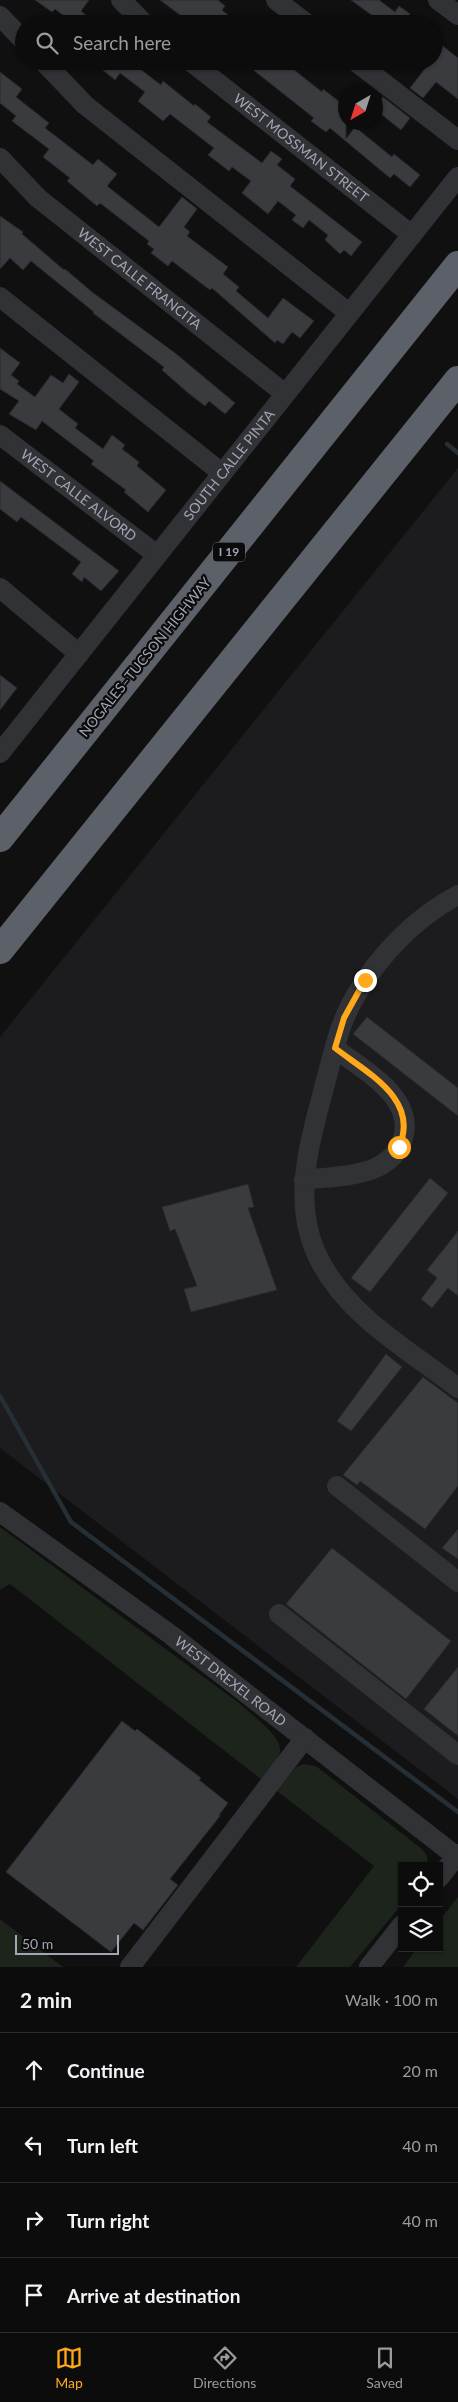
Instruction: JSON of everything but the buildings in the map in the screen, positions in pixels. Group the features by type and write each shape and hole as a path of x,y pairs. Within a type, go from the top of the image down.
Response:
{"highway":[{"name":"NOGALES–TUCSON HIGHWAY","path":"0,838 458,265"},
{"path":"0,950 458,380"}],"street":[{"path":"121,0 137,15"},
{"path":"276,0 295,15"},
{"path":"438,0 458,15"},
{"path":"0,16 15,32"},
{"path":"52,70 85,105 349,313"},
{"name":"WEST MOSSMAN STREET","path":"201,70 412,235"},
{"path":"367,70 458,140"},
{"name":"WEST CALLE FRANCITA","path":"0,158 38,198 284,394"},
{"name":"SOUTH CALLE PINTA","path":"1,749 79,654 458,177"},
{"path":"0,297 222,473"},
{"name":"WEST CALLE ALVORD","path":"0,435 157,556"},
{"path":"0,588 79,654"},
{"path":"458,895 416,923 365,980 350,1005 335,1048 308,1147 304,1180 304,1209 309,1234 318,1259 336,1288 374,1325 458,1388"},
{"path":"304,1180 370,1170 382,1165 399,1147 404,1136 406,1124 403,1111 397,1100 388,1089 335,1048"},
{"path":"337,1486 458,1582"},
{"name":"WEST DREXEL ROAD","path":"0,1512 163,1629 457,1856"},
{"path":"279,1614 458,1754"},
{"path":"130,1967 305,1738"},
{"path":"443,1873 457,1856"},
{"path":"369,1967 398,1930"}],"shaded area":[{"path":"458,468 458,1799 0,1448 0,1037"},
{"path":"0,1527 239,1703 263,1724 275,1737 280,1753 262,1780 10,1584 0,1590"},
{"path":"303,1764 316,1766 420,1848 427,1857 427,1862 398,1862 398,1909 350,1967 296,1967 374,1866 277,1791 295,1768"},
{"path":"458,1897 458,1967 403,1967 414,1952 443,1952 443,1916"},
{"path":"0,1919 63,1967 0,1967"}],"waterway":[{"path":"447,444 458,453"},
{"path":"0,1396 71,1522 458,1812"}],"route":[{"path":"365,980 344,1018 335,1048 388,1089 397,1100 403,1111 406,1124 404,1136 399,1147"}]}
